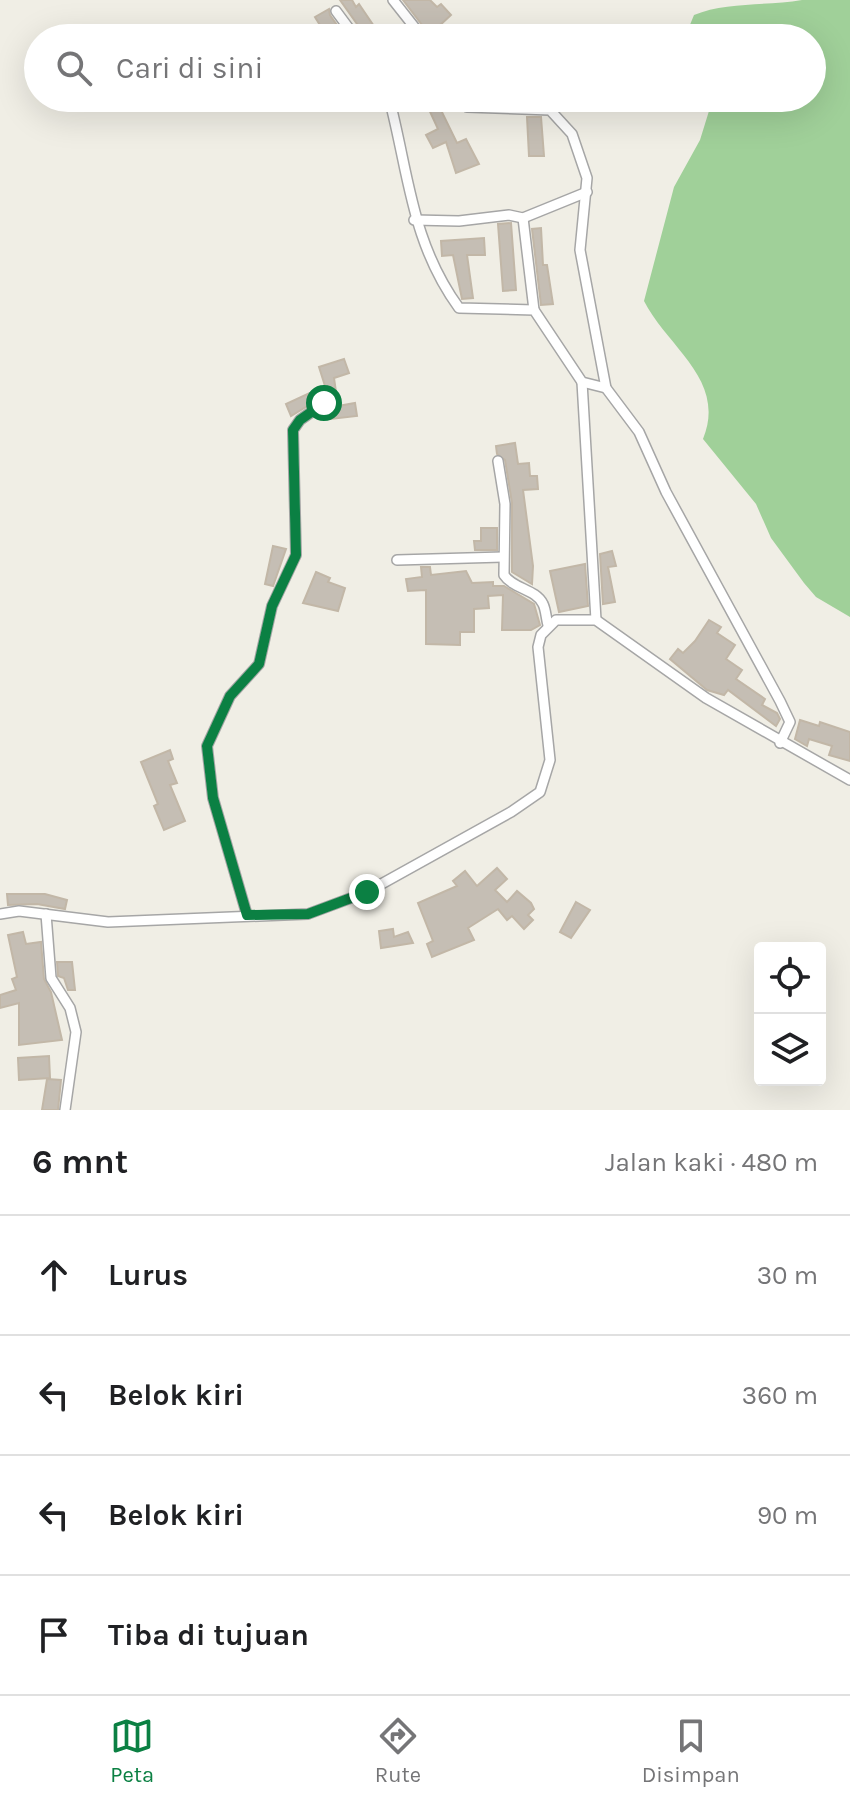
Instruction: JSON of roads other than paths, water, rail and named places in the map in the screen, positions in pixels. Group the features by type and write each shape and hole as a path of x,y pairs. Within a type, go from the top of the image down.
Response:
{"street":[{"path":"393,0 412,24"},
{"path":"336,11 346,24"},
{"path":"392,112 414,220 440,281 459,308 534,310"},
{"path":"552,112 572,134 587,178 580,250 606,388 639,432 666,492 780,701 790,722 780,743"},
{"path":"414,220 459,221 509,215 523,218 587,192"},
{"path":"523,218 534,310 582,382 596,620"},
{"path":"582,382 606,388"},
{"path":"247,915 213,798 207,746 223,707 263,655 272,606 297,549 293,430 300,420 324,403"},
{"path":"0,914 46,914 108,922 308,914 332,908 367,892 498,820 540,792 550,760 538,647 548,625 543,604 537,597 505,578 505,504 498,461"},
{"path":"397,560 503,557"},
{"path":"548,625 567,619 596,620 706,698 780,743 850,780"},
{"path":"46,914 51,978 70,1008 76,1032 65,1110"}]}
